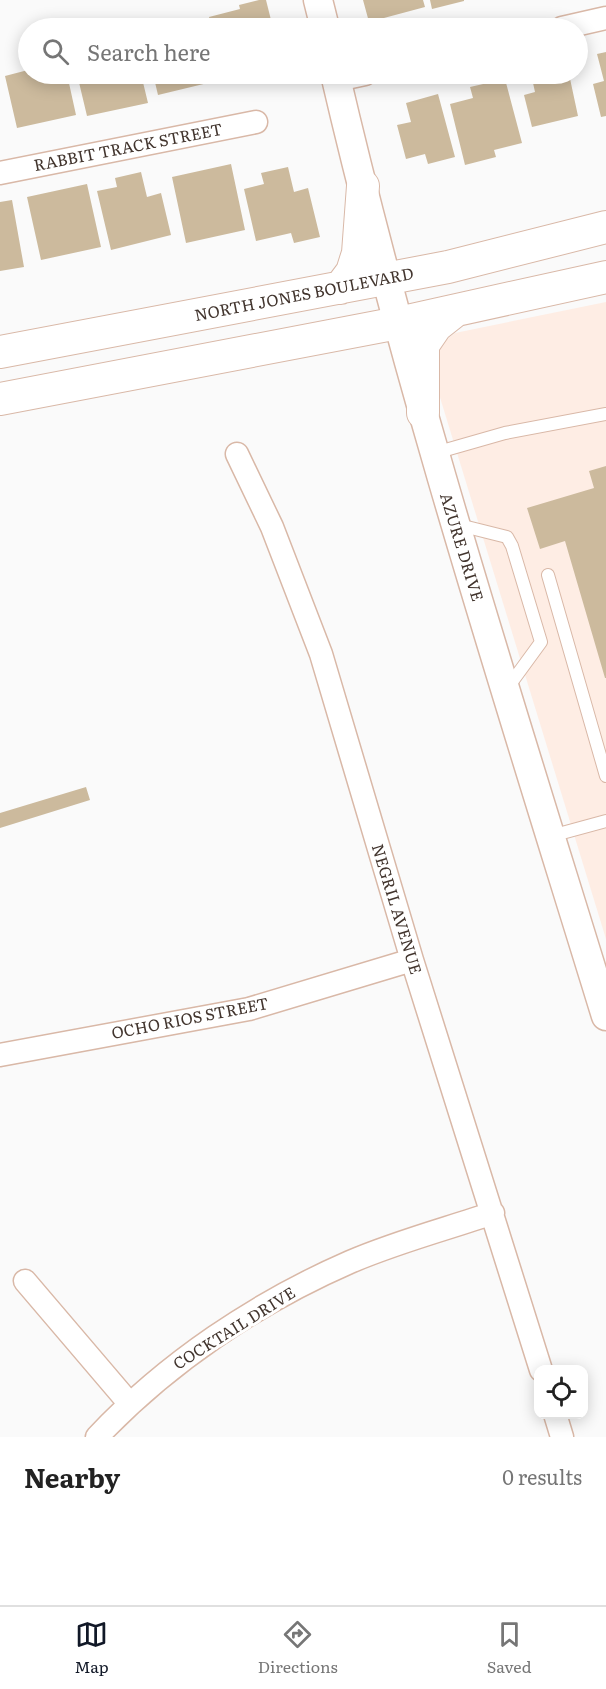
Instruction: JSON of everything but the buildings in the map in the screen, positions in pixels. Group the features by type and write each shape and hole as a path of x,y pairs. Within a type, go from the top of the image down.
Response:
{"main road":[{"path":"340,288 352,272 357,253 363,186"},
{"name":"NORTH JONES BOULEVARD","path":"0,352 386,279 527,249 606,226"},
{"path":"0,399 398,323 606,277"},
{"path":"423,413 423,345 436,326 455,310"}],"street":[{"path":"318,0 322,18"},
{"path":"588,22 606,18"},
{"name":"AZURE DRIVE","path":"338,84 386,279 454,523 551,836 598,964 606,1016"},
{"name":"RABBIT TRACK STREET","path":"0,173 256,122"},
{"name":"NEGRIL AVENUE","path":"237,454 272,527 321,654 412,960 539,1365"},
{"name":"OCHO RIOS STREET","path":"0,1055 249,1009 412,960"},
{"name":"COCKTAIL DRIVE","path":"97,1437 129,1403 171,1367 276,1298 352,1261 493,1213"},
{"path":"25,1281 129,1403"},
{"path":"556,1419 561,1437"}],"lane":[{"path":"435,453 505,433 606,414"},
{"path":"454,523 507,537 512,546 541,642 506,691"},
{"path":"548,575 606,776"},
{"path":"551,836 606,821"}],"shaded area":[{"path":"606,302 606,939 427,355 455,333"}]}
